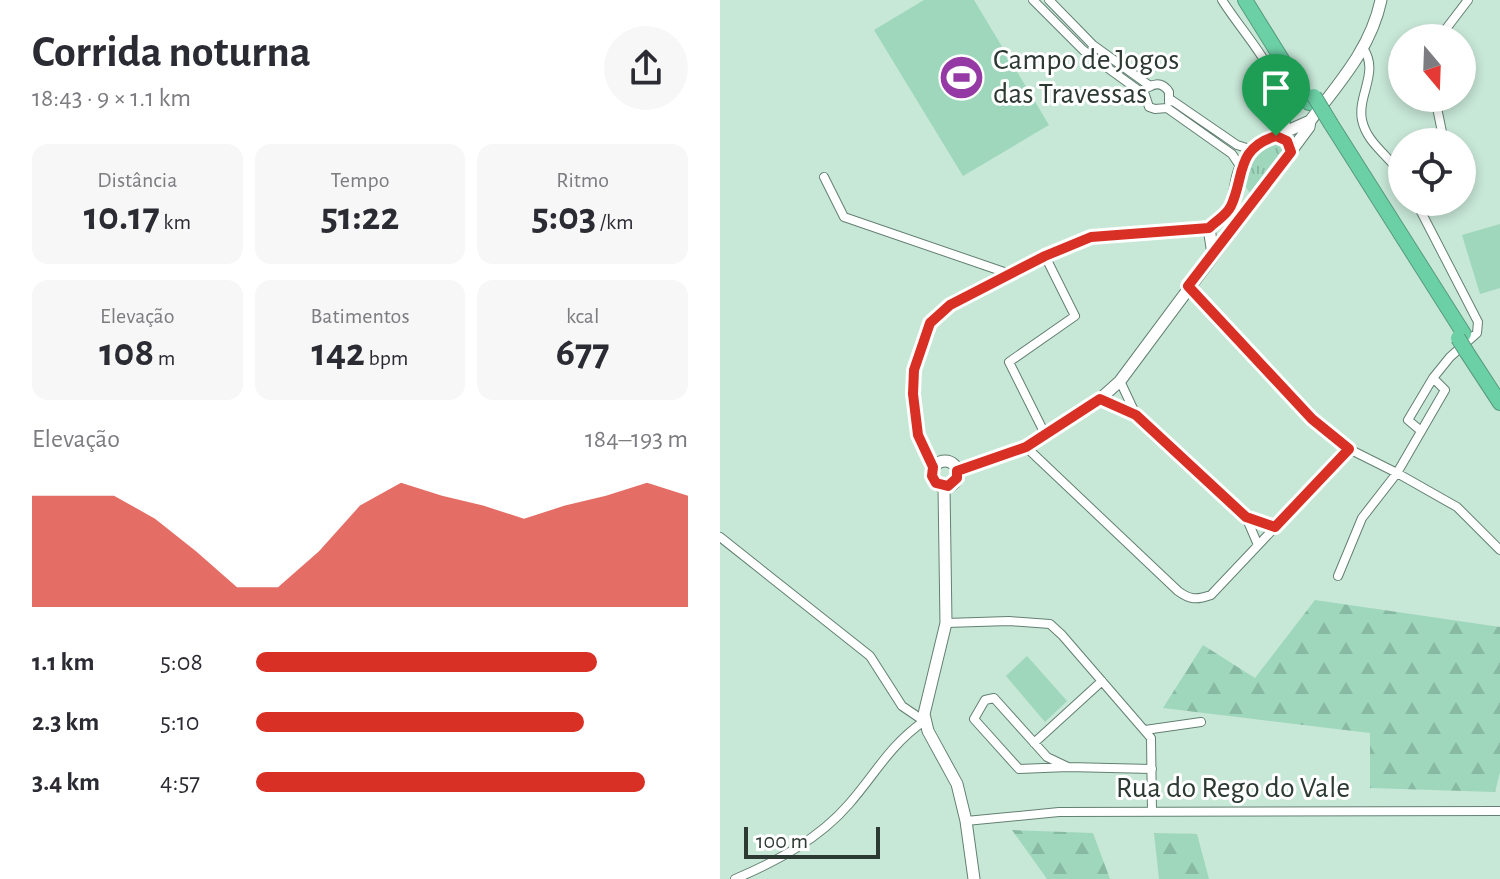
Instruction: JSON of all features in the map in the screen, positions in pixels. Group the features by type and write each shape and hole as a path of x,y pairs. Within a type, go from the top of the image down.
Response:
{"highway":[{"path":"1245,0 1328,126 1500,403"},
{"path":"1253,0 1311,100"},
{"path":"1465,343 1500,390"}],"street":[{"path":"1033,0 1083,50 1145,95 1149,107 1164,108 1232,154 1240,166"},
{"path":"1049,0 1093,45 1150,86 1164,86 1170,99 1164,108"},
{"path":"1222,0 1253,41 1282,96 1287,117 1280,134"},
{"path":"957,471 1026,447 1100,399 1120,381 1309,127 1310,121 1363,48 1381,0"},
{"path":"1450,24 1468,0"},
{"path":"1363,48 1369,56 1370,74 1361,106 1362,119 1365,131 1388,160"},
{"path":"1145,95 1150,86"},
{"path":"1170,99 1237,145 1253,150"},
{"path":"944,487 933,480 933,467 918,435 914,415 914,370 922,339 930,323 950,305 1045,256 1091,237 1209,228 1227,213 1237,188 1240,166 1253,150 1265,140 1310,121"},
{"path":"1280,134 1291,152"},
{"path":"824,177 844,217 1010,274"},
{"path":"1237,188 1246,196 1260,196"},
{"path":"1421,431 1408,420 1433,378 1450,357 1477,333 1478,322 1423,216"},
{"path":"1209,228 1213,254"},
{"path":"1045,256 1075,316 1009,362 1045,434"},
{"path":"1188,286 1312,419 1349,449 1457,507 1500,550"},
{"path":"1338,576 1362,518 1397,473 1445,390 1433,378"},
{"path":"1120,381 1136,415"},
{"path":"1100,399 1136,415 1246,517 1275,527"},
{"path":"1026,447 1178,591 1187,598 1198,600 1211,595 1349,449"},
{"path":"933,467 940,461 949,461 957,471"},
{"path":"944,487 954,482 957,471"},
{"path":"735,879 814,838 849,804 888,752 924,721 946,623 944,487"},
{"path":"1246,517 1258,545"},
{"path":"720,537 870,656 902,706 924,721 957,784 974,879"},
{"path":"946,623 1009,621 1050,624 1151,738 1152,812"},
{"path":"1034,743 1102,681"},
{"path":"1068,767 1047,757 994,698 985,700 974,719 1019,769 1152,769"},
{"path":"1145,730 1201,722"},
{"name":"Rua do Rego do Vale","path":"966,821 1050,812 1500,811"}],"green space":[{"name":"Campo de Jogos das Travessas","path":"924,0 974,0 1049,125 963,176 874,30"},
{"path":"1276,141 1286,150 1255,193 1250,193 1244,185 1250,165 1264,148"},
{"path":"1500,224 1500,288 1480,294 1462,235"},
{"path":"1315,600 1500,627 1500,772 1495,792 1370,788 1370,733 1163,708 1203,645 1255,678"},
{"path":"1027,656 1067,701 1045,722 1006,676"},
{"path":"1012,830 1093,833 1110,879 1047,879"},
{"path":"1154,833 1197,834 1209,879 1159,879"}],"place":[{"name":"Campo de Jogos das Travessas","path":"962,77"}],"route":[{"path":"1276,136 1287,141 1291,152 1188,286 1312,419 1349,449 1275,527 1246,517 1136,415 1100,399 1026,447 957,471 957,478 948,486 936,483 932,476 933,467 918,435 913,394 914,370 922,339 930,323 950,305 1045,256 1091,237 1209,228 1231,206 1240,166 1257,145 1276,136"}]}
